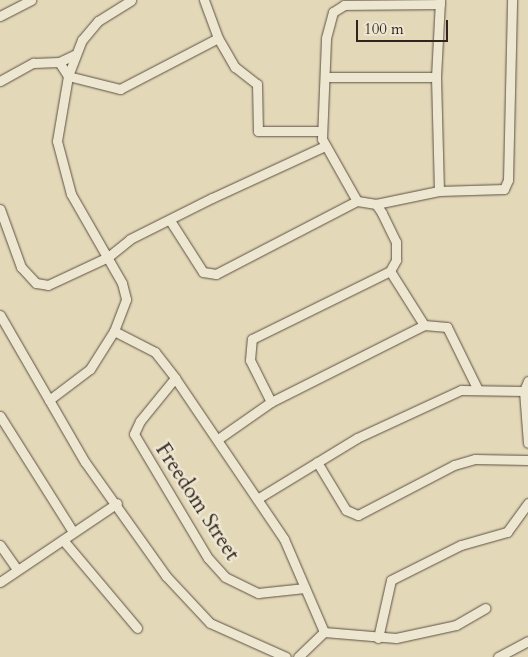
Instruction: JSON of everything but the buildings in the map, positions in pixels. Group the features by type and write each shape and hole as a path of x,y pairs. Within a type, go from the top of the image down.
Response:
{"street":[{"path":"0,16 31,0"},
{"path":"50,400 90,369 114,331 125,290 108,257 92,237 59,164 58,120 74,55 98,20 132,0"},
{"path":"204,0 218,38 235,67 257,84 258,131 321,131"},
{"path":"171,222 203,272 216,274 357,201 376,204 438,191 504,189 508,180 512,0"},
{"path":"357,201 325,146 321,131 327,77 326,38 333,12 344,5 440,2 436,77 438,191"},
{"path":"59,62 68,76 120,89 218,38"},
{"path":"0,81 33,62 59,62 74,55"},
{"path":"327,77 436,77"},
{"path":"0,209 11,248 36,283 48,285 108,257 130,239 171,222 212,198 325,146"},
{"path":"271,402 250,360 252,339 390,270 396,260 396,242 376,204"},
{"path":"390,270 424,325"},
{"path":"0,315 85,462 117,503 166,576 210,622 286,657"},
{"path":"218,439 271,402 424,325 447,327 477,388"},
{"path":"114,331 155,352 218,439 284,539 324,632"},
{"name":"Freedom Street","path":"175,378 140,421 134,434 208,558 225,577 258,593 305,588"},
{"path":"528,381 524,391 528,443"},
{"path":"258,499 316,462 385,424 461,390 477,388 502,394 524,391"},
{"path":"0,416 73,532"},
{"path":"316,462 346,510 358,515 454,465 475,459 525,458 528,447"},
{"path":"0,582 117,503"},
{"path":"378,638 391,580 461,544 506,532 528,503"},
{"path":"63,540 137,628"},
{"path":"0,545 17,569"},
{"path":"324,632 378,638 434,633 486,608"},
{"path":"298,657 324,632"},
{"path":"498,657 528,641"}]}
